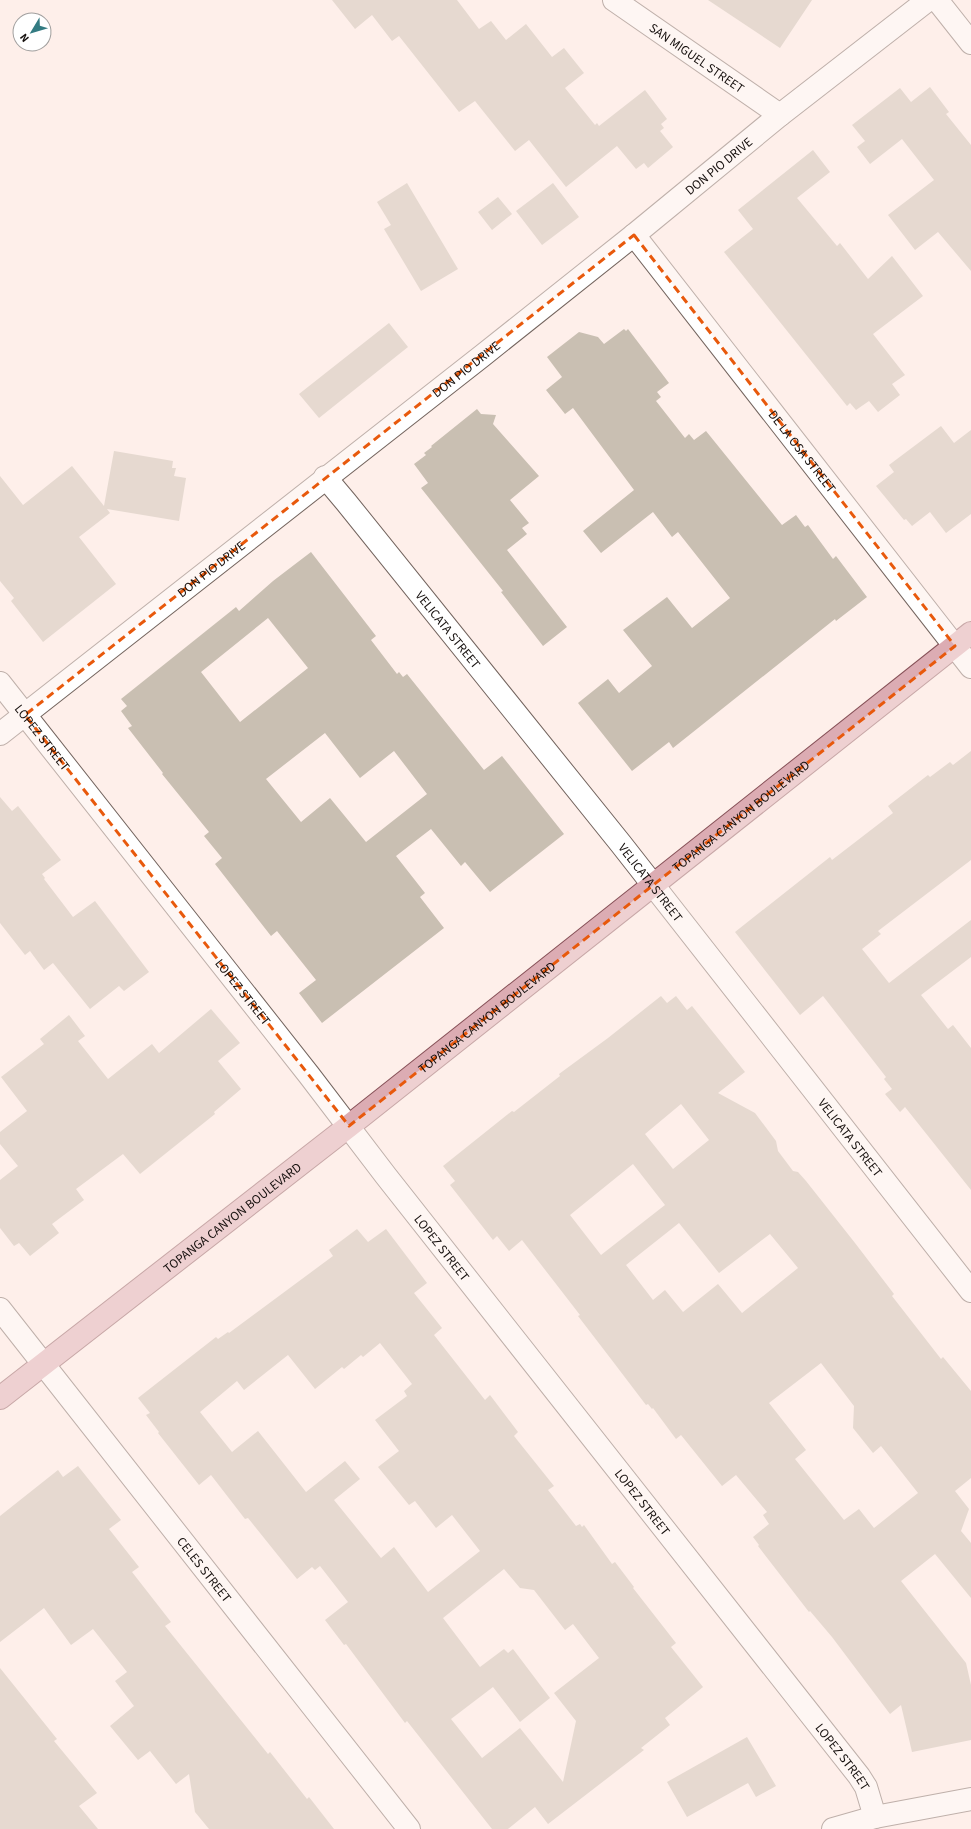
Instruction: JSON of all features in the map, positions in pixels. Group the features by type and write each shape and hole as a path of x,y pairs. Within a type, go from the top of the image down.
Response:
{"main road":[{"name":"TOPANGA CANYON BOULEVARD","path":"0,1398 349,1126 963,640"}],"street":[{"name":"SAN MIGUEL STREET","path":"614,0 780,115"},
{"name":"DON PIO DRIVE","path":"0,734 634,235 780,115 928,0"},
{"path":"937,0 971,43"},
{"name":"DE LA OSA STREET","path":"634,235 963,640 971,667"},
{"name":"VELICATA STREET","path":"325,478 346,502 621,844 971,1291"},
{"name":"LOPEZ STREET","path":"0,683 859,1776 866,1787 875,1817"},
{"name":"CELES STREET","path":"0,1310 409,1829"},
{"path":"833,1829 875,1817 971,1799"}],"highlighted area":[{"path":"634,235 955,646 349,1126 25,715"}],"building":[{"path":"332,0 457,0 479,29 491,21 506,40 526,24 552,57 564,48 584,73 565,88 595,125 597,123 599,126 645,90 667,119 661,124 664,128 660,131 673,147 648,168 644,163 636,169 617,146 566,187 529,140 515,151 475,101 459,112 399,36 392,41 372,15 355,29"},
{"path":"708,0 812,0 780,48"},
{"path":"930,87 949,112 946,114 971,145 971,271 938,232 915,250 888,215 934,180 902,139 870,164 857,147 865,141 852,125 900,88 911,102"},
{"path":"813,150 830,172 797,198 837,246 840,243 868,279 892,256 923,296 873,334 905,375 892,384 900,395 878,412 869,401 856,410 850,403 847,406 724,252 753,229 738,210"},
{"path":"407,183 458,269 421,291 384,229 391,225 377,202"},
{"path":"553,183 579,217 542,245 516,211"},
{"path":"498,197 512,214 492,230 478,212"},
{"path":"389,323 408,347 319,418 299,394"},
{"path":"624,329 626,331 628,329 669,383 657,392 661,397 656,401 685,438 689,434 694,440 706,431 782,525 796,515 805,527 808,525 833,559 836,556 867,597 836,621 835,619 673,748 669,742 632,771 578,703 608,679 619,693 652,666 623,630 667,597 692,628 730,598 678,532 672,537 653,512 601,553 583,531 634,490 573,408 565,414 546,390 562,377 547,357 579,332 598,337 604,344"},
{"path":"477,409 481,414 496,415 493,424 539,476 510,500 529,523 522,528 527,534 507,550 567,627 543,646 501,592 503,591 421,488 428,483 414,464 426,455 424,453 432,447 431,446"},
{"path":"941,426 954,443 971,430 971,514 946,533 930,512 912,526 906,519 904,520 876,486 894,472 889,465"},
{"path":"114,451 173,461 172,468 176,468 174,476 186,478 179,521 107,509 110,513 79,537 116,584 43,642 11,601 14,598 0,581 0,476 23,505 72,466 104,506"},
{"path":"311,552 376,636 371,640 397,674 399,672 403,677 407,674 484,770 502,756 564,834 490,892 465,862 461,866 431,829 396,856 425,893 420,897 444,928 322,1023 299,993 316,980 277,931 271,936 215,864 222,858 204,836 209,832 162,774 163,773 128,728 132,726 121,711 127,706 121,699 236,607 239,611 273,581","holes":["268,618 308,668 240,722 201,672","325,733 360,778 394,751 427,794 366,842 330,798 301,822 266,779"]},
{"path":"971,751 971,860 878,931 881,934 862,949 889,983 971,920 971,957 921,995 948,1029 953,1025 971,1048 971,1190 905,1107 900,1112 885,1094 892,1089 884,1079 886,1077 823,996 800,1015 735,932 830,857 832,860 893,813 888,806 928,775 930,777 950,762 953,765"},
{"path":"0,797 12,811 18,806 61,860 42,874 45,878 44,879 73,917 95,901 149,972 124,991 119,986 90,1009 53,963 44,970 30,951 25,955 0,923"},
{"path":"661,996 667,1003 676,996 687,1010 692,1006 745,1072 718,1093 755,1113 776,1141 778,1151 793,1171 798,1172 806,1181 894,1294 892,1296 941,1359 943,1357 971,1391 971,1478 955,1491 969,1509 961,1531 971,1543 971,1598 935,1554 901,1581 966,1663 971,1685 971,1740 912,1752 901,1705 890,1714 832,1637 810,1611 809,1612 758,1546 759,1545 753,1537 769,1524 763,1515 767,1512 736,1475 722,1486 681,1435 676,1439 653,1408 652,1409 648,1404 646,1405 578,1316 580,1315 522,1240 509,1251 497,1236 493,1240 450,1185 455,1181 443,1166 512,1111 514,1112 560,1076 559,1074","holes":["681,1104 709,1140 673,1169 645,1134","633,1164 665,1205 601,1255 570,1215","679,1223 719,1273 770,1234 798,1268 742,1313 718,1284 683,1312 665,1290 653,1300 626,1265","821,1363 854,1406 853,1428 873,1453 881,1446 918,1493 874,1528 859,1509 844,1520 795,1459 806,1450 769,1403"]},
{"path":"211,1009 240,1043 218,1061 241,1089 214,1112 215,1114 140,1174 123,1154 76,1189 84,1200 52,1224 59,1233 30,1256 19,1243 14,1246 0,1228 0,1180 18,1166 0,1144 0,1132 27,1111 1,1077 44,1044 40,1039 69,1015 85,1036 78,1041 108,1079 152,1044 159,1053"},
{"path":"357,1229 368,1242 386,1229 427,1283 414,1293 442,1328 434,1335 485,1400 490,1395 518,1432 514,1436 554,1486 548,1490 576,1526 580,1524 582,1527 584,1525 612,1564 615,1562 634,1587 633,1588 676,1643 671,1647 703,1687 665,1718 670,1725 641,1748 644,1750 548,1824 535,1807 508,1829 492,1829 407,1721 405,1723 346,1644 344,1645 325,1620 348,1602 320,1566 315,1570 312,1567 297,1579 248,1518 245,1519 211,1475 199,1485 158,1433 159,1432 146,1415 150,1413 138,1398 216,1337 218,1339 228,1332 229,1333 333,1256 329,1250","holes":["380,1343 412,1384 404,1391 407,1396 375,1420 399,1451 378,1467 409,1505 415,1501 436,1528 452,1515 480,1551 428,1592 394,1547 381,1558 334,1500 360,1479 345,1461 306,1492 258,1431 232,1452 200,1412 237,1381 244,1390 288,1355 315,1389 342,1367 344,1369 361,1355 363,1357","504,1569 520,1588 534,1590 565,1630 573,1624 599,1658 554,1693 576,1721 563,1782 520,1728 482,1758 451,1719 493,1687 520,1722 550,1698 513,1649 508,1653 504,1649 480,1667 443,1618"]},
{"path":"78,1466 121,1520 109,1529 139,1567 132,1572 171,1622 165,1626 268,1754 270,1752 307,1799 309,1797 334,1829 209,1829 195,1812 189,1774 176,1784 150,1751 138,1760 110,1726 134,1706 115,1681 127,1672 93,1629 71,1645 44,1608 0,1642 0,1516 58,1470 63,1477"},
{"path":"0,1668 57,1739 54,1741 97,1793 79,1806 98,1829 0,1829"},
{"path":"747,1737 776,1786 756,1797 748,1783 687,1817 667,1782"}]}
